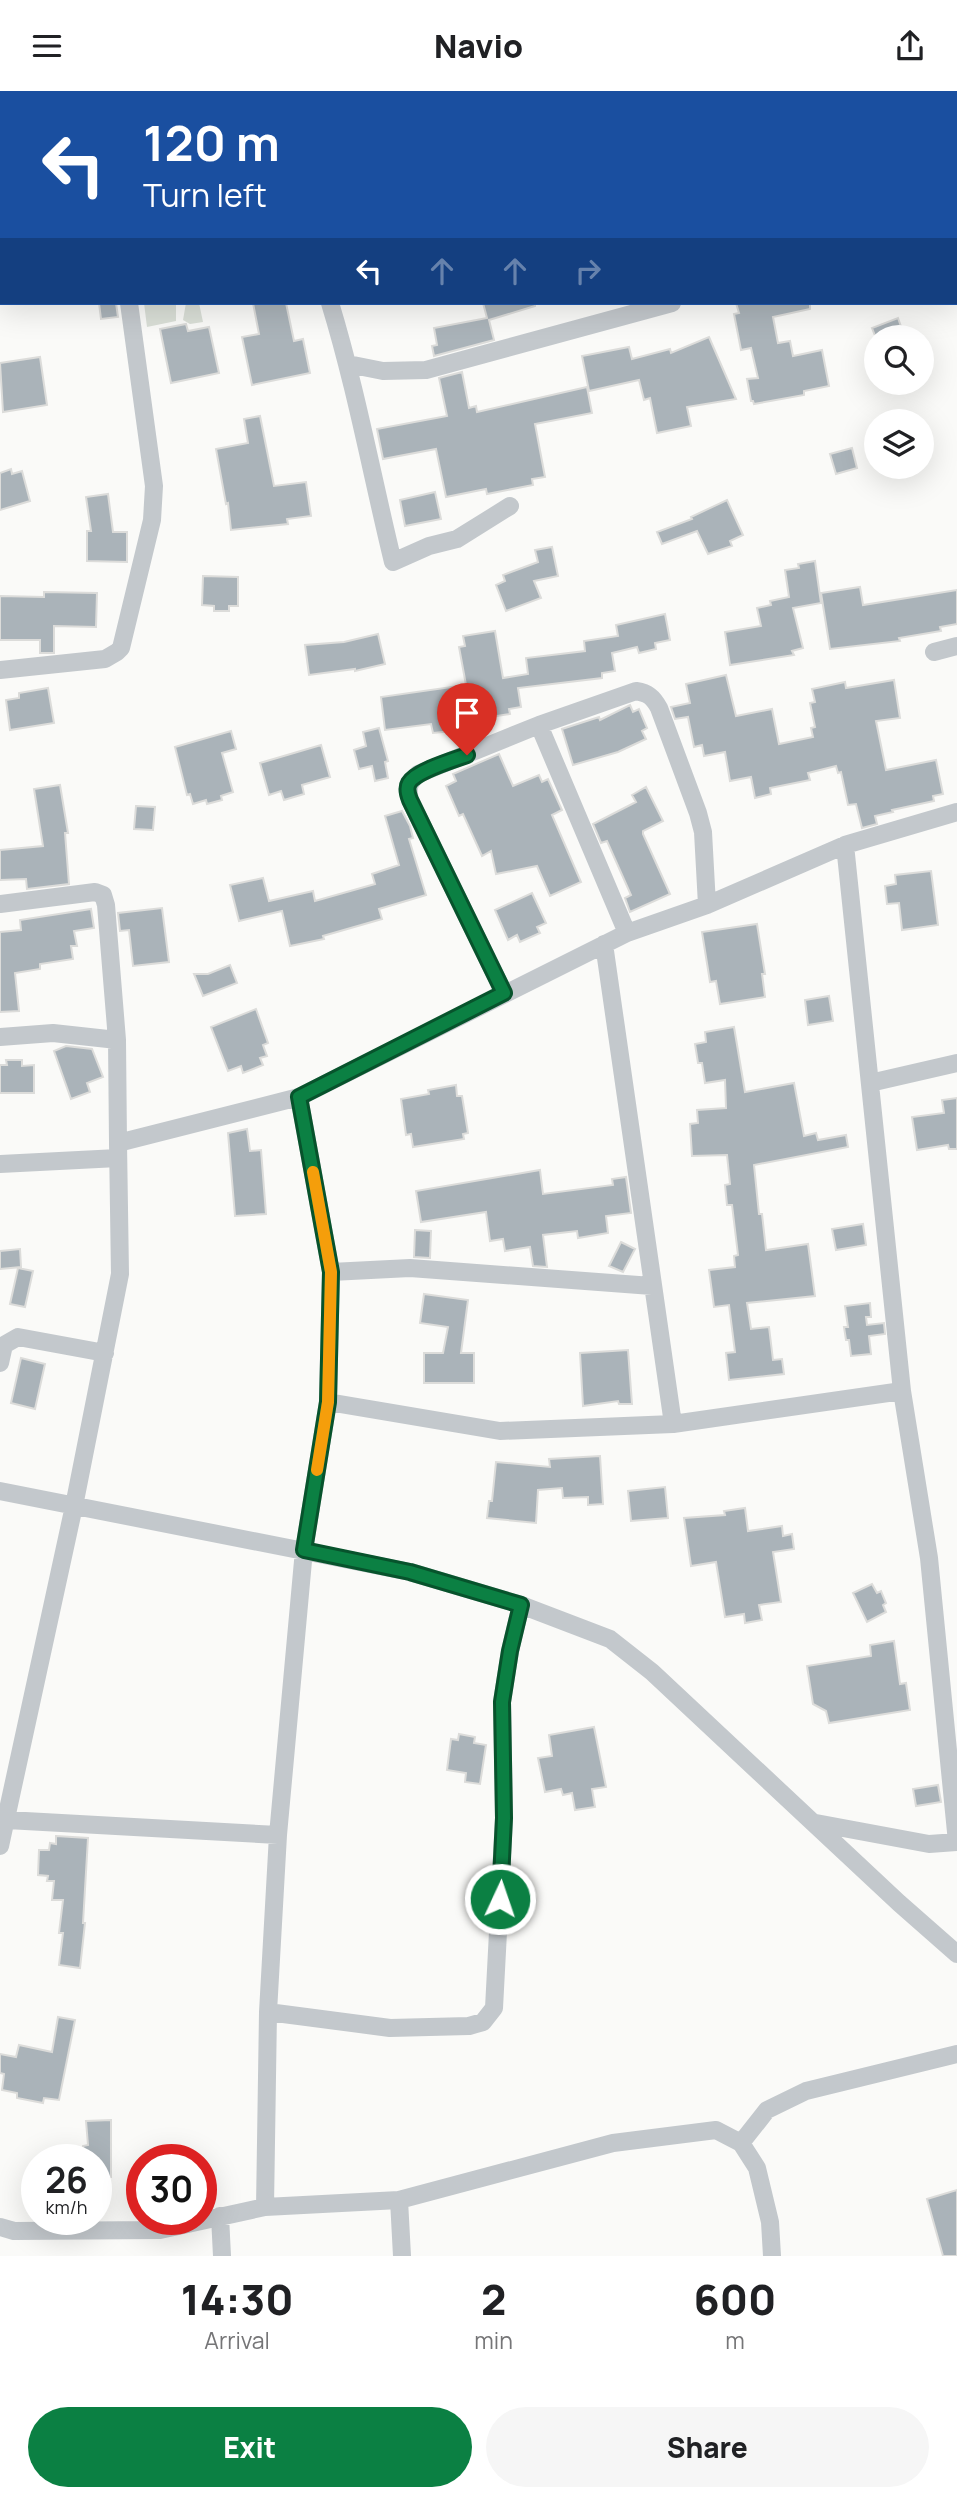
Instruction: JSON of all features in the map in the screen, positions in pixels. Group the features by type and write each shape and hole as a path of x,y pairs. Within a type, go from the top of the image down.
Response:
{"street":[{"path":"0,670 105,659 121,647 152,520 154,486 129,305"},
{"path":"331,305 348,364 393,562 429,545 457,539 510,506"},
{"path":"348,364 383,371 426,370 665,305"},
{"path":"934,652 957,646"},
{"path":"504,993 410,800 407,790 409,782 418,774 539,725 636,691 647,693 654,699 701,823 707,905"},
{"path":"539,725 627,933"},
{"path":"0,1164 118,1151 299,1097 627,933 707,905 845,845 957,812"},
{"path":"816,1823 929,1844 957,1842 929,1558 902,1391 845,845"},
{"path":"0,904 95,892 103,895 117,1040 121,1274 0,1846"},
{"path":"604,944 673,1424"},
{"path":"0,1037 53,1033 117,1040"},
{"path":"870,1083 957,1063"},
{"path":"265,2207 268,2012 278,1835 304,1550 328,1402 331,1272 299,1097"},
{"path":"331,1272 410,1268 652,1286"},
{"path":"0,1363 4,1345 18,1337 105,1353"},
{"path":"328,1402 500,1431 673,1424 902,1391"},
{"path":"0,1491 410,1572 521,1605 610,1639 652,1672 957,1954"},
{"path":"268,2012 390,2028 469,2026 484,2022 494,2008 504,1818 502,1702 521,1605"},
{"path":"7,1820 278,1835"},
{"path":"741,2143 767,2110 807,2091 957,2054"},
{"path":"0,2227 14,2231 160,2229 265,2207 398,2200 613,2143 716,2130 741,2143 757,2168 770,2222 772,2256"},
{"path":"398,2200 402,2256"},
{"path":"220,2216 222,2256"}],"shaded area":[{"path":"144,305 176,305 176,321 147,327"},
{"path":"186,305 199,305 203,322 190,324 183,320"}],"building":[{"path":"99,305 116,305 118,317 101,319"},
{"path":"253,305 286,305 294,341 303,339 310,373 252,385 242,337 259,334"},
{"path":"484,305 535,305 489,320 494,340 434,356 432,346 437,345 434,328 487,318"},
{"path":"737,305 810,305 810,309 773,317 778,343 790,341 793,356 822,350 829,386 804,391 804,395 754,404 747,379 758,378 751,348 741,350 734,314 739,313"},
{"path":"898,318 900,325 880,325"},
{"path":"186,324 188,331 209,327 219,373 171,383 160,329"},
{"path":"709,337 736,399 687,407 691,426 657,433 650,398 644,400 639,380 589,391 582,356 629,347 632,359 670,349 671,353"},
{"path":"40,357 47,405 3,412 0,363"},
{"path":"462,372 469,408 476,406 477,412 587,387 592,413 535,424 545,477 532,479 533,485 487,494 486,489 446,497 436,449 383,459 377,429 447,416 439,378"},
{"path":"260,416 274,486 306,482 311,516 287,519 288,524 231,530 216,449 248,443 244,419"},
{"path":"852,448 857,468 836,474 830,454"},
{"path":"11,469 12,474 22,471 30,501 0,510 0,473"},
{"path":"435,492 441,519 405,526 400,500"},
{"path":"108,494 113,532 127,532 127,562 87,561 87,531 91,531 86,497"},
{"path":"727,500 743,535 730,541 732,546 708,554 697,531 662,544 657,532 692,519 691,517"},
{"path":"552,547 558,576 534,581 541,598 506,611 496,585 505,581 503,575 538,562 535,550"},
{"path":"815,561 821,603 793,608 803,648 792,651 794,655 730,665 725,632 761,626 757,608 771,605 770,601 789,597 785,570 799,568 798,564"},
{"path":"203,576 238,577 238,606 229,606 229,611 214,611 214,606 202,605"},
{"path":"860,587 863,605 957,590 957,624 940,627 941,631 899,638 900,641 830,649 821,593"},
{"path":"44,592 97,593 96,627 54,626 54,653 40,653 40,640 0,640 0,596 44,597"},
{"path":"665,614 670,640 655,643 656,649 639,653 637,647 612,653 615,671 602,673 602,678 518,688 521,707 509,709 510,714 476,719 477,723 452,726 453,731 433,733 431,724 385,730 381,697 466,685 459,647 465,646 463,636 495,631 503,678 528,674 526,658 585,651 584,641 618,636 616,625"},
{"path":"378,634 385,664 355,671 309,675 305,645 344,642"},
{"path":"726,675 736,716 772,709 779,744 813,737 811,728 815,727 810,703 815,702 812,689 845,682 846,688 894,680 900,718 876,721 886,770 936,760 943,794 933,796 934,801 875,816 877,824 862,828 856,804 848,805 841,772 838,773 836,766 808,773 810,780 770,788 771,794 755,798 751,777 730,781 725,752 704,756 702,745 694,747 688,717 675,719 671,707 690,703 686,684"},
{"path":"48,688 54,723 10,730 6,700 19,698 19,693"},
{"path":"630,705 633,712 639,709 647,728 642,731 646,739 618,752 573,765 562,729 599,717 600,720"},
{"path":"379,728 388,761 385,762 388,778 375,781 372,766 359,769 354,750 366,746 363,732"},
{"path":"231,731 236,749 222,753 233,792 221,796 222,800 207,804 206,800 193,804 190,794 187,795 175,747"},
{"path":"321,745 330,777 302,785 304,794 284,800 281,791 269,795 260,763"},
{"path":"499,754 513,786 539,775 542,782 548,779 562,810 552,815 581,882 550,896 537,866 496,874 491,851 482,856 463,814 459,816 446,786 456,781 453,774"},
{"path":"60,785 68,833 65,833 69,884 27,889 26,879 0,880 0,850 43,846 34,789"},
{"path":"646,787 663,821 643,831 643,834 670,894 630,912 625,898 631,895 607,841 601,843 593,824 636,802 632,795"},
{"path":"136,806 155,807 153,830 134,829"},
{"path":"402,811 410,826 413,838 409,839 426,895 379,909 382,919 323,936 324,939 290,946 282,911 239,921 230,885 263,878 269,901 313,891 315,901 375,884 372,874 399,865 385,816"},
{"path":"931,871 938,925 902,930 899,903 887,904 885,886 896,884 895,875"},
{"path":"532,893 546,923 537,927 540,933 520,942 517,935 508,940 495,910"},
{"path":"162,908 169,962 133,966 129,930 120,931 118,913"},
{"path":"91,909 94,928 74,931 77,946 71,946 73,959 40,964 40,969 15,973 19,1011 0,1012 0,932 21,930 20,920"},
{"path":"757,924 765,974 762,974 765,997 720,1004 716,981 710,982 702,932"},
{"path":"230,965 237,983 203,996 194,974 208,974"},
{"path":"829,996 833,1021 808,1025 805,1000"},
{"path":"256,1009 268,1043 263,1045 267,1056 260,1058 263,1065 243,1073 241,1066 228,1071 211,1027"},
{"path":"734,1027 745,1092 794,1083 804,1136 816,1133 818,1140 846,1135 848,1147 754,1165 766,1250 808,1244 815,1296 747,1303 751,1329 769,1327 773,1360 782,1359 784,1374 729,1380 726,1353 735,1352 729,1305 714,1307 709,1270 735,1267 734,1256 738,1255 732,1205 727,1205 725,1185 730,1184 727,1155 692,1156 690,1124 698,1123 697,1110 726,1108 725,1080 705,1083 695,1044 706,1042 705,1032"},
{"path":"66,1046 92,1049 103,1077 87,1083 90,1092 71,1099 54,1051"},
{"path":"6,1060 22,1060 22,1066 34,1065 34,1093 0,1093 0,1065 7,1065"},
{"path":"456,1085 457,1096 462,1096 468,1133 463,1134 464,1139 413,1147 411,1134 406,1135 401,1099"},
{"path":"957,1098 957,1149 949,1149 948,1145 917,1150 912,1117 944,1113 942,1100"},
{"path":"247,1129 250,1151 261,1150 266,1214 235,1216 228,1133"},
{"path":"540,1170 543,1194 613,1185 612,1179 626,1177 631,1213 606,1216 608,1233 578,1238 577,1231 543,1235 547,1267 533,1266 530,1247 505,1251 503,1239 490,1241 486,1212 421,1222 416,1191"},
{"path":"863,1224 866,1245 836,1250 832,1229"},
{"path":"415,1230 431,1231 430,1258 414,1257"},
{"path":"621,1242 635,1249 623,1272 609,1266"},
{"path":"20,1249 21,1267 0,1269 0,1251"},
{"path":"18,1268 33,1271 25,1307 10,1304"},
{"path":"424,1294 468,1300 461,1353 474,1353 474,1383 424,1383 424,1353 443,1353 448,1327 420,1323"},
{"path":"870,1303 871,1317 866,1317 867,1325 884,1323 885,1334 869,1336 871,1354 851,1356 844,1327 848,1327 845,1306"},
{"path":"628,1350 632,1404 619,1404 618,1401 583,1406 580,1353"},
{"path":"21,1358 45,1364 35,1409 11,1403"},
{"path":"600,1456 603,1504 588,1505 588,1497 563,1498 562,1488 538,1490 536,1523 487,1518 489,1501 492,1501 496,1462 550,1467 549,1459"},
{"path":"665,1487 668,1518 631,1521 628,1491"},
{"path":"745,1508 748,1531 782,1526 783,1536 792,1534 794,1549 773,1552 781,1602 759,1605 762,1620 745,1623 744,1614 725,1617 716,1562 691,1566 684,1518 725,1515 724,1511"},
{"path":"872,1584 877,1593 881,1591 886,1612 867,1622 853,1593"},
{"path":"894,1641 900,1684 906,1683 910,1710 829,1723 826,1711 813,1704 807,1666 871,1656 870,1645"},
{"path":"594,1727 606,1787 592,1789 595,1807 575,1810 572,1793 563,1795 561,1789 545,1792 538,1758 552,1756 549,1735"},
{"path":"459,1734 475,1737 474,1743 486,1745 480,1784 465,1782 466,1773 447,1770 451,1739 458,1740"},
{"path":"938,1785 941,1802 916,1806 913,1789"},
{"path":"56,1836 88,1838 85,1923 80,1968 59,1965 63,1900 52,1900 54,1881 47,1881 48,1876 38,1875 39,1850 49,1850 50,1843 56,1844"},
{"path":"58,2017 75,2020 59,2100 44,2098 43,2103 17,2098 17,2093 2,2090 4,2074 0,2073 0,2054 16,2057 19,2045 52,2052"},
{"path":"111,2120 111,2144 88,2144 86,2121"},
{"path":"957,2190 957,2256 943,2256 927,2199"}],"slow traffic":[{"path":"313,1172 331,1272 328,1402 317,1470"}],"route":[{"path":"467,755 418,774 409,782 407,790 504,993 299,1097 331,1272 328,1402 304,1550 410,1572 521,1605 502,1702 504,1818 500,1899"}]}
